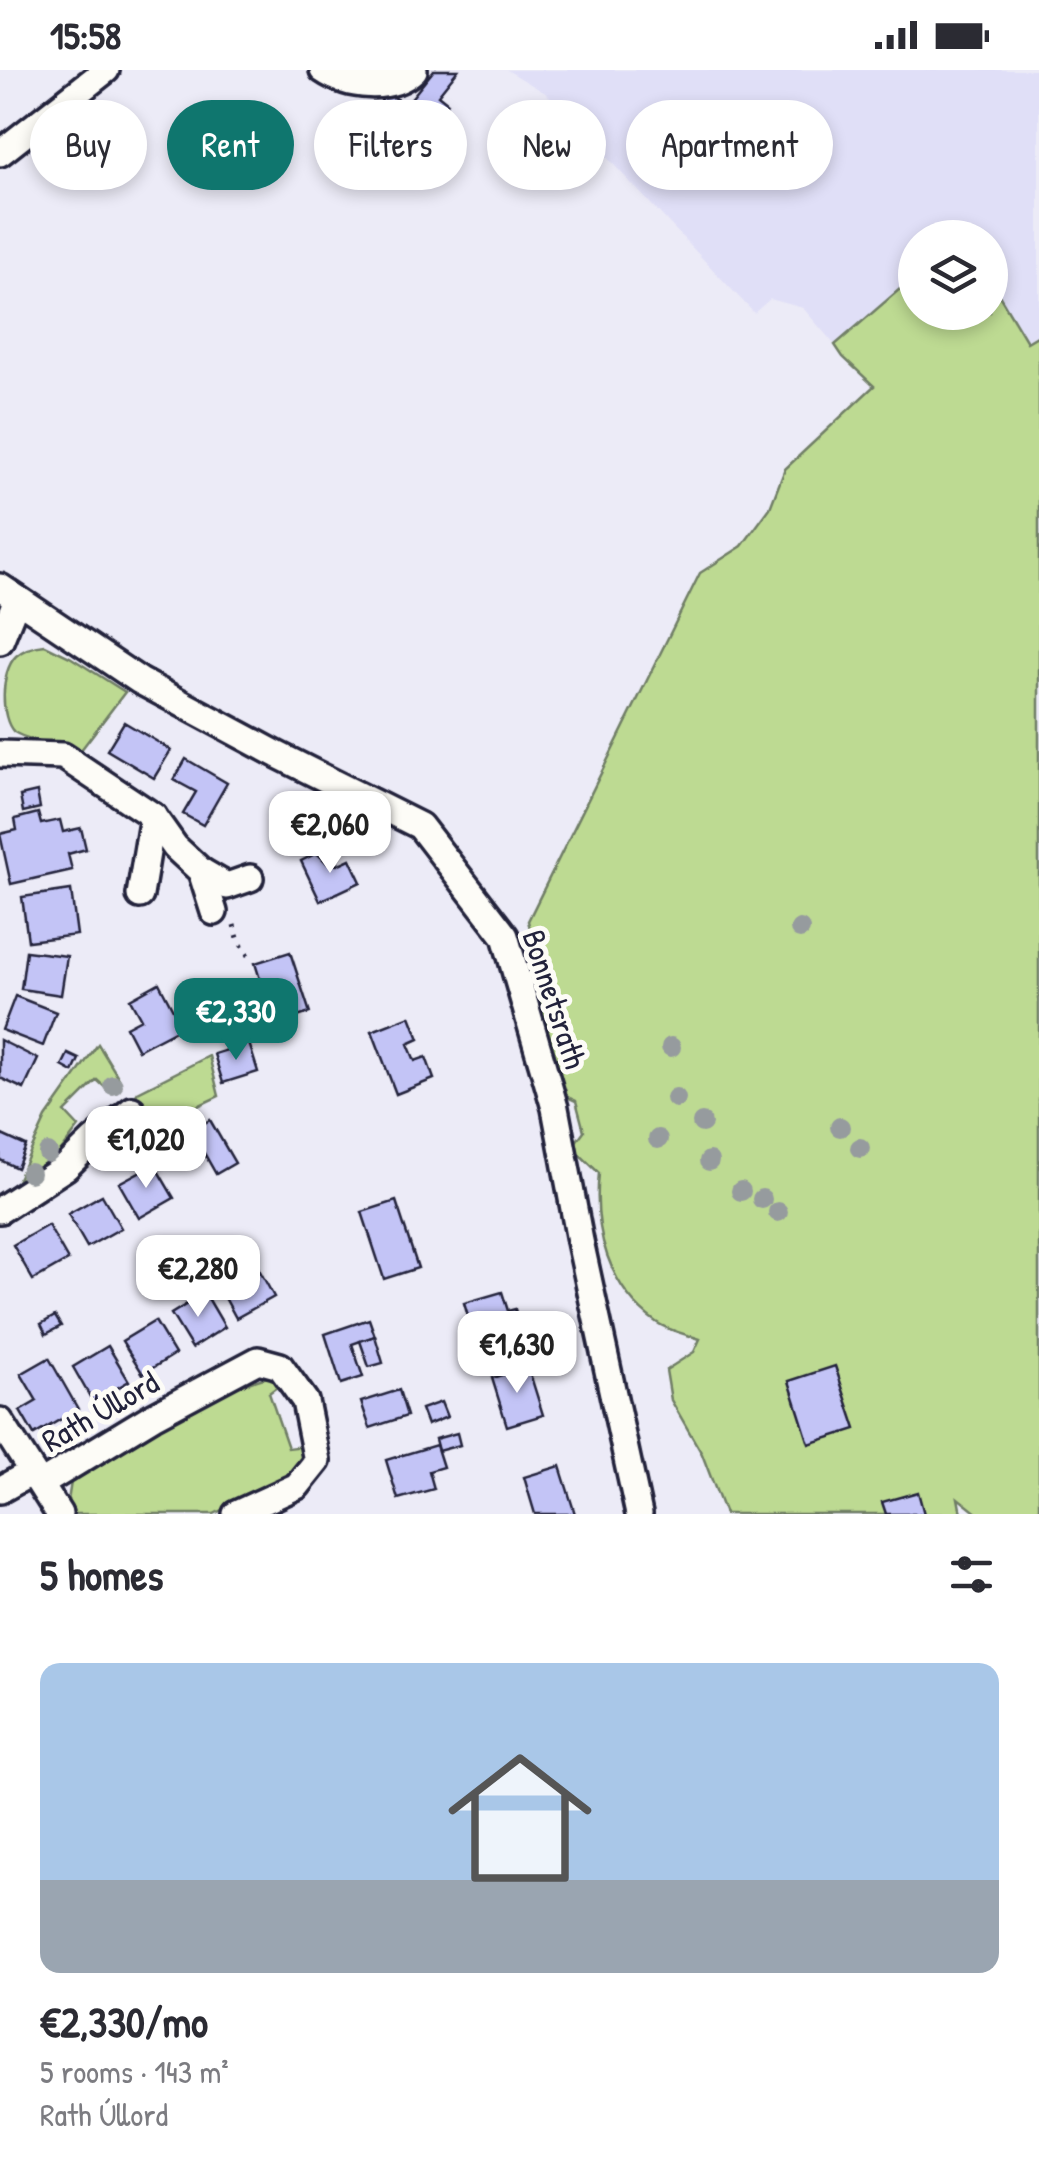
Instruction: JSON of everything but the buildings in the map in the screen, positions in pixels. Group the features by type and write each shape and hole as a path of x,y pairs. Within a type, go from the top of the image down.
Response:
{"street":[{"path":"0,154 106,70"},
{"path":"324,70 334,77 370,86 406,78 414,70"},
{"path":"0,642 9,593"},
{"name":"Bonnetsrath","path":"9,593 140,681 420,826 505,936 555,1108 639,1514"},
{"path":"0,754 63,756 153,816 175,847 200,872 227,886 250,878"},
{"path":"140,895 153,816"},
{"path":"200,872 214,912"},
{"path":"0,1210 66,1167 132,1110"},
{"name":"Rath Úllord","path":"0,1490 36,1478 258,1360 280,1366 304,1401 317,1461 297,1486 236,1514"},
{"name":"Rath Úllord","path":"0,1421 59,1514"}],"path":[{"path":"228,1002 241,1038"},
{"path":"146,1134 155,1129"}],"shaded area":[{"path":"507,70 1039,70 1039,335 1028,342 1008,309 1008,220 898,220 898,291 835,345 803,308 770,299 754,313 638,190 833,190 833,100 626,100 626,178 606,156 606,100 553,100"}],"green space":[{"path":"898,291 898,330 1008,330 1008,310 1027,342 1039,335 1039,1514 978,1514 958,1498 961,1514 725,1514 702,1454 671,1400 666,1370 694,1352 700,1339 661,1325 640,1308 615,1275 602,1236 599,1173 572,1147 584,1131 576,1101 565,1096 528,957 533,939 528,921 700,573 742,546 770,508 785,469 874,386 835,345"},
{"path":"45,645 125,692 81,750 22,736 9,725 4,706 11,663 22,651"},
{"path":"98,1044 120,1085 111,1093 97,1080 65,1112 79,1127 58,1155 11,1194 46,1118"},
{"path":"209,1056 219,1096 162,1123 150,1110 143,1114 133,1100 138,1092"},
{"path":"271,1376 281,1384 269,1393 288,1448 304,1446 304,1463 292,1477 214,1514 74,1514 68,1501 71,1482 194,1408 239,1386"}]}
